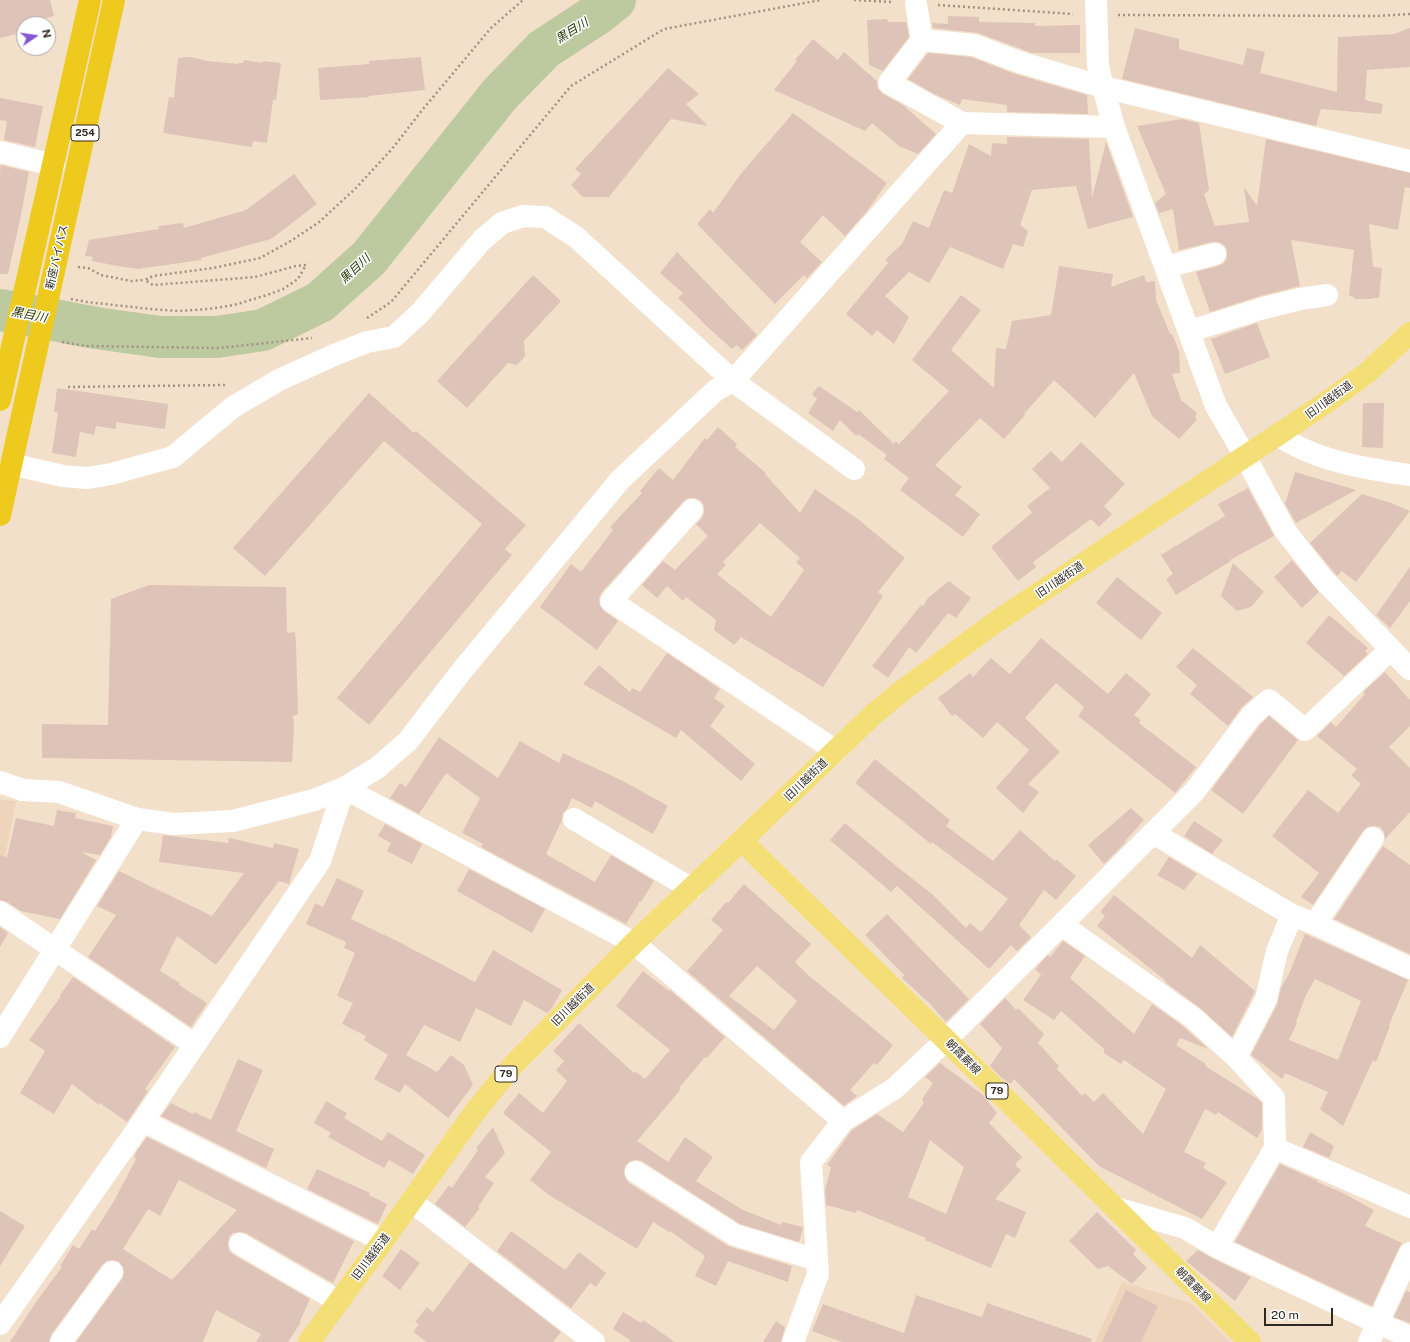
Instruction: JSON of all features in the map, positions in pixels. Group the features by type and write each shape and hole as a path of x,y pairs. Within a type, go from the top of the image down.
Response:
{"highway":[{"name":"254","path":"0,400 90,0"},
{"name":"新座バイパス","path":"0,515 114,0"}],"main road":[{"name":"旧川越街道","path":"309,1342 338,1301 384,1242 478,1109 514,1064 634,943 875,714 903,690 991,626 1324,404 1367,373 1410,333"},
{"name":"朝霞蕨線","path":"743,841 1250,1342"}],"street":[{"path":"916,4 922,40 889,83 962,123 1114,127"},
{"path":"1096,6 1098,66 1114,127 1190,331 1216,406 1286,532 1323,579 1410,669"},
{"path":"922,40 974,45 1019,62 1103,87 1410,161"},
{"path":"0,782 23,790 59,792 137,819 174,824 233,822 314,800 344,788 377,768 408,741 460,673 620,480 716,390 733,381 962,123"},
{"path":"0,152 54,165"},
{"path":"11,464 63,476 87,478 111,474 173,457 233,406 280,380 334,355 368,342 394,337 420,313 482,240 502,223 523,216 545,218 576,237 733,381 854,469"},
{"path":"1166,267 1215,254"},
{"path":"1190,331 1264,308 1300,299 1327,295"},
{"path":"1278,436 1303,449 1329,459 1378,470 1410,475"},
{"path":"692,510 611,601 836,751"},
{"path":"793,1342 818,1274 811,1162 843,1121 895,1088 946,1040 1194,792 1251,716 1269,700 1305,730 1391,649"},
{"path":"344,788 634,943 843,1121"},
{"path":"0,1324 143,1121 320,861 344,788"},
{"path":"0,1037 137,819"},
{"path":"574,819 692,889"},
{"path":"1153,833 1292,915 1315,924 1410,968"},
{"path":"1315,924 1373,838"},
{"path":"0,912 194,1045"},
{"path":"1236,1057 1266,999 1277,951 1292,915"},
{"path":"1062,925 1192,1017 1236,1057 1274,1098 1275,1148 1218,1247"},
{"path":"143,1121 384,1242"},
{"path":"1275,1148 1410,1207"},
{"path":"636,1172 735,1235 817,1260"},
{"path":"412,1202 594,1342"},
{"path":"1116,1208 1185,1228 1374,1333 1410,1337"},
{"path":"240,1244 338,1301"},
{"path":"1374,1333 1410,1253"},
{"path":"61,1342 112,1272"}],"path":[{"path":"56,262 88,268 101,275 131,281 145,280 153,276 212,268 260,258 289,242 318,223 355,189 392,149 423,109 491,28 523,0"},
{"path":"366,318 391,302 570,86 664,29 821,0"},
{"path":"854,0 916,4 1096,6 1377,16 1410,14"},
{"path":"65,297 88,302 150,309 178,311 209,309 234,304 283,289 298,279 306,265 296,266 255,277 154,285 145,280"},
{"path":"55,340 86,346 220,348 318,338"},
{"path":"68,387 231,385"}],"shaded area":[{"path":"0,797 2,800 16,801 0,881"},
{"path":"1122,1282 1191,1303 1230,1342 1095,1342"}],"building":[{"path":"0,0 50,0 54,16 16,16 16,34 0,38"},
{"path":"948,16 979,17 979,22 1035,23 1035,26 1080,25 1080,53 1032,53 978,33 933,28 932,23 948,24"},
{"path":"887,19 888,22 906,22 909,37 883,71 869,65 867,20"},
{"path":"1135,28 1179,39 1179,49 1243,65 1247,48 1265,52 1260,73 1337,92 1338,37 1394,34 1410,28 1410,67 1367,70 1365,100 1383,104 1381,114 1321,109 1316,126 1122,79"},
{"path":"813,39 838,60 844,52 877,81 878,89 883,94 903,105 936,134 918,154 899,146 872,123 865,131 774,90 797,61 795,60"},
{"path":"928,53 971,57 1015,74 1087,95 1088,114 1007,112 1007,105 962,99 960,105 934,94 908,79"},
{"path":"187,57 207,61 238,64 243,63 244,60 263,63 263,61 281,63 276,100 273,100 267,143 253,141 252,147 163,133 169,97 174,98 178,58"},
{"path":"421,57 425,90 369,97 320,100 318,68 369,64 369,61"},
{"path":"668,68 699,94 686,104 708,126 671,119 609,197 583,197 571,185 581,174 575,169"},
{"path":"0,98 43,106 35,147 4,140 7,121 0,120"},
{"path":"793,113 887,183 867,211 845,236 823,215 800,242 822,262 807,278 804,275 775,304 697,224 710,209 713,213 740,175"},
{"path":"1182,119 1199,123 1209,190 1204,194 1215,226 1249,222 1244,187 1257,206 1266,139 1410,173 1410,188 1405,187 1398,230 1369,224 1373,267 1382,268 1379,298 1354,299 1354,297 1349,296 1354,250 1291,240 1300,286 1260,296 1210,312 1196,272 1224,263 1227,258 1227,250 1224,245 1219,242 1212,242 1179,250 1173,209 1159,213 1155,203 1166,194 1137,126"},
{"path":"1007,137 1089,139 1092,198 1106,142 1133,217 1088,229 1076,186 1032,190 1020,225 1028,231 1023,247 1013,244 1003,269 950,247 929,283 909,272 885,296 909,317 894,344 877,330 872,336 846,314 888,263 885,260 902,244 913,221 929,228 944,190 952,193 969,144 991,156 992,143 1007,144"},
{"path":"1,165 29,172 8,274 0,274"},
{"path":"294,174 317,204 271,239 201,258 201,260 138,269 92,261 93,257 85,256 89,240 159,229 158,226 183,223 184,228 246,210"},
{"path":"677,252 757,335 742,350 737,345 732,349 701,321 678,298 683,293 660,273"},
{"path":"1059,266 1113,274 1111,287 1144,275 1146,282 1155,281 1156,300 1170,334 1172,334 1179,351 1180,373 1172,374 1181,400 1197,413 1195,417 1197,420 1179,439 1152,416 1134,373 1095,418 1054,380 1004,439 980,418 935,465 962,487 955,495 980,514 963,537 900,490 909,478 884,459 887,455 858,434 856,436 840,420 833,431 808,413 817,399 812,394 819,386 857,412 859,410 894,444 896,441 899,444 949,391 912,360 961,295 981,310 951,350 994,388 996,348 1006,349 1012,321 1051,315"},
{"path":"533,275 561,301 524,341 525,356 517,365 508,363 467,408 437,381"},
{"path":"1257,323 1270,357 1225,374 1211,339"},
{"path":"57,388 168,404 165,429 116,422 116,429 96,426 94,435 80,432 76,457 52,453 58,413 54,412"},
{"path":"369,393 414,433 416,431 526,525 505,549 512,555 369,725 337,698 482,524 384,441 265,576 233,548"},
{"path":"1363,403 1384,403 1383,448 1362,447"},
{"path":"718,427 737,444 735,447 766,473 765,474 800,513 815,489 859,520 905,558 878,592 883,596 823,687 741,637 734,645 714,630 716,620 686,597 683,601 667,586 657,598 642,585 663,561 675,570 708,536 696,524 702,518 704,506 700,500 695,498 688,498 683,502 601,593 599,599 600,606 604,611 618,621 597,650 540,607 571,564 581,572 613,530 610,527 642,493 640,491 659,468 673,480 705,438 707,440","holes":["760,523 800,558 796,562 804,570 771,617 717,574 726,565 723,562"]},
{"path":"1081,442 1125,484 1104,506 1112,514 1099,527 1091,519 1033,562 1036,567 1018,581 991,547 1032,513 1027,506 1050,488 1032,469 1051,451 1062,462"},
{"path":"1295,472 1356,490 1296,523 1285,504"},
{"path":"1248,488 1274,536 1230,560 1231,561 1176,595 1166,579 1173,574 1161,555 1225,516 1218,504"},
{"path":"1362,494 1410,511 1356,582 1342,571 1337,576 1310,543"},
{"path":"1292,560 1319,592 1302,608 1274,577"},
{"path":"1233,563 1264,592 1251,607 1237,611 1221,596"},
{"path":"1410,567 1410,601 1390,628 1376,615"},
{"path":"1117,577 1162,613 1141,640 1096,603"},
{"path":"949,581 971,598 956,618 948,613 916,653 909,647 888,678 872,666 921,605 923,606 928,598"},
{"path":"149,585 286,587 287,633 295,632 296,644 298,714 293,716 294,728 292,762 42,758 42,724 108,725 111,599"},
{"path":"1329,615 1368,648 1365,651 1368,654 1344,676 1306,643"},
{"path":"1041,638 1108,694 1126,673 1151,694 1134,715 1141,720 1139,723 1196,767 1175,793 1078,716 1084,707 1056,683 1025,718 1060,752 1028,784 1039,792 1023,813 996,788 1029,750 997,722 983,738 955,714 952,716 938,698 970,673 973,677 991,658 1010,674"},
{"path":"1193,648 1253,697 1241,708 1228,726 1190,694 1197,685 1176,667"},
{"path":"667,653 720,689 714,698 725,706 710,726 755,764 741,781 681,730 676,738 583,684 599,665 630,692 632,688 640,692"},
{"path":"1385,672 1410,700 1410,726 1389,747 1410,768 1410,812 1385,839 1384,832 1380,827 1367,827 1313,905 1301,897 1319,873 1272,836 1308,790 1338,813 1361,784 1351,775 1357,769 1317,736 1331,722 1336,727 1365,694 1363,692"},
{"path":"1269,716 1298,740 1243,814 1211,790 1260,725"},
{"path":"439,737 498,778 520,741 559,763 563,753 621,780 668,806 653,834 595,801 592,808 572,798 567,809 563,813 562,820 546,854 595,882 611,855 654,881 626,924 481,847 483,844 462,833 480,798 446,773 419,814 390,798 400,783 406,787"},
{"path":"875,759 950,820 946,826 993,861 1020,830 1055,861 1056,859 1076,876 1056,900 1044,890 1019,925 1031,937 1017,951 1011,945 989,969 897,886 891,892 830,840 845,823 932,894 966,928 970,923 981,932 1008,899 932,842 931,844 855,783"},
{"path":"1131,808 1144,820 1125,841 1126,842 1104,864 1088,845"},
{"path":"57,810 76,813 75,818 113,826 111,837 100,855 81,852 96,860 60,919 21,911 7,902 0,900 0,855 7,857 16,818 54,826"},
{"path":"1194,821 1223,840 1212,854 1184,836"},
{"path":"385,824 422,844 412,864 387,851 391,843 378,836"},
{"path":"163,835 228,843 229,838 273,848 274,843 299,849 289,884 279,881 216,965 177,936 160,971 180,983 179,985 207,1003 191,1027 88,957 116,915 97,906 119,871 212,916 244,873 159,862"},
{"path":"1383,846 1410,865 1410,954 1334,919"},
{"path":"1169,857 1197,874 1184,890 1157,875"},
{"path":"469,869 545,909 532,933 457,891"},
{"path":"337,878 364,891 351,919 397,941 475,982 493,950 562,990 552,1008 547,1013 524,1000 511,1026 476,1008 460,1042 424,1025 406,1055 437,1072 451,1055 464,1065 473,1085 448,1118 405,1084 400,1093 374,1079 388,1055 364,1040 366,1036 342,1024 353,1003 337,996 355,953 344,948 346,942 306,924 315,903 323,907"},
{"path":"744,884 811,944 795,962 807,974 893,1045 877,1065 874,1063 850,1090 857,1096 844,1106 687,971 723,930 711,920 726,902 728,903","holes":["757,966 797,1001 774,1030 729,996"]},
{"path":"1114,895 1192,958 1200,945 1255,991 1232,1037 1200,1008 1165,982 1166,981 1097,926 1105,916 1100,912"},
{"path":"887,914 969,999 946,1022 929,1003 902,978 904,975 865,935"},
{"path":"0,927 8,933 0,947"},
{"path":"1305,934 1408,980 1389,1025 1390,1026 1376,1062 1373,1060 1343,1126 1320,1109 1328,1092 1285,1073 1282,1079 1251,1055 1277,1005 1281,988 1289,974","holes":["1315,979 1361,1001 1338,1060 1289,1040 1297,1023 1296,1022 1305,997"]},
{"path":"1063,941 1085,956 1070,978 1134,1034 1152,1004 1184,1027 1208,1049 1180,1038 1176,1045 1262,1103 1262,1130 1257,1138 1218,1112 1216,1115 1205,1109 1184,1152 1206,1163 1203,1168 1227,1182 1202,1219 1099,1166 1014,1079 1011,1084 1002,1078 990,1066 1002,1048 980,1024 1005,998 1016,1010 1018,1008 1044,1034 1038,1043 1059,1066 1057,1069 1082,1096 1085,1093 1094,1102 1103,1093 1143,1134 1166,1089 1124,1060 1121,1064 1104,1053 1104,1049 1061,1011 1054,1020 1023,1000 1041,975 1035,969 1048,955 1050,957"},
{"path":"643,971 669,991 670,990 725,1037 707,1058 705,1057 679,1088 681,1089 637,1141 668,1162 685,1137 713,1157 696,1181 741,1209 781,1225 782,1222 803,1227 799,1242 740,1224 642,1161 630,1161 625,1166 625,1177 629,1183 728,1246 792,1266 788,1282 728,1261 716,1286 695,1276 705,1256 670,1231 669,1232 653,1222 637,1249 549,1195 530,1180 551,1152 503,1113 519,1093 543,1113 567,1081 556,1070 564,1061 553,1051 579,1023 634,1073 636,1072 645,1079 670,1050 616,1006"},
{"path":"73,977 175,1047 145,1089 148,1091 127,1122 100,1103 99,1105 72,1084 54,1114 20,1093 45,1051 29,1040"},
{"path":"238,1059 263,1070 236,1131 274,1149 266,1168 161,1116 171,1103 193,1114 194,1112 211,1120"},
{"path":"940,1063 983,1095 997,1113 989,1123 1022,1157 1015,1165 1021,1170 995,1199 1026,1212 1015,1238 1006,1234 991,1268 925,1240 926,1238 857,1210 856,1213 826,1205 825,1190 831,1167 827,1165 852,1130 877,1114 903,1132 924,1103 922,1099 933,1083 925,1077","holes":["930,1140 964,1167 946,1214 908,1197"]},
{"path":"326,1101 347,1113 344,1118 382,1141 388,1132 425,1155 413,1174 389,1160 384,1168 328,1137 331,1133 314,1123"},
{"path":"493,1127 505,1153 485,1177 494,1183 478,1207 480,1208 465,1227 435,1204 449,1185 452,1188 478,1150 476,1148"},
{"path":"1310,1132 1334,1146 1329,1158 1303,1147"},
{"path":"147,1137 354,1241 333,1283 246,1233 233,1233 229,1237 229,1251 234,1255 310,1299 300,1321 301,1322 288,1342 256,1342 261,1334 216,1310 203,1342 76,1342 122,1279 124,1273 123,1267 119,1262 113,1260 107,1261 102,1265 51,1335 49,1342 10,1342 36,1302 62,1267 60,1266 73,1245 79,1249 92,1229 95,1231 114,1201 136,1159 134,1157","holes":["179,1180 237,1210 172,1280 123,1249 148,1209 160,1216"]},
{"path":"1280,1164 1343,1193 1374,1210 1365,1226 1402,1243 1372,1306 1235,1242"},
{"path":"317,1169 370,1193 369,1195 387,1204 378,1224 307,1189"},
{"path":"0,1211 25,1226 0,1266"},
{"path":"1097,1212 1136,1250 1133,1254 1147,1268 1132,1284 1108,1266 1098,1269 1069,1241"},
{"path":"511,1231 565,1270 579,1252 606,1273 596,1287 590,1283 571,1308 497,1251"},
{"path":"401,1249 420,1263 400,1290 382,1276"},
{"path":"1198,1250 1251,1277 1235,1301 1186,1261"},
{"path":"470,1262 561,1332 553,1342 427,1342 413,1332 419,1324 415,1322 427,1307 433,1312"},
{"path":"1126,1290 1158,1306 1141,1342 1102,1342"},
{"path":"1406,1291 1410,1292 1410,1323 1394,1317"},
{"path":"916,1295 982,1317 987,1303 1092,1339 1091,1342 842,1342 812,1331 823,1304 904,1333"},
{"path":"623,1312 641,1323 643,1320 675,1342 629,1342 630,1340 613,1329"},
{"path":"776,1321 785,1327 781,1342 763,1342"}],"waterway":[{"name":"黒目川","path":"0,310 96,328 160,337 217,337 263,330 320,302 369,258 500,94 544,49 596,15 615,0"}]}
